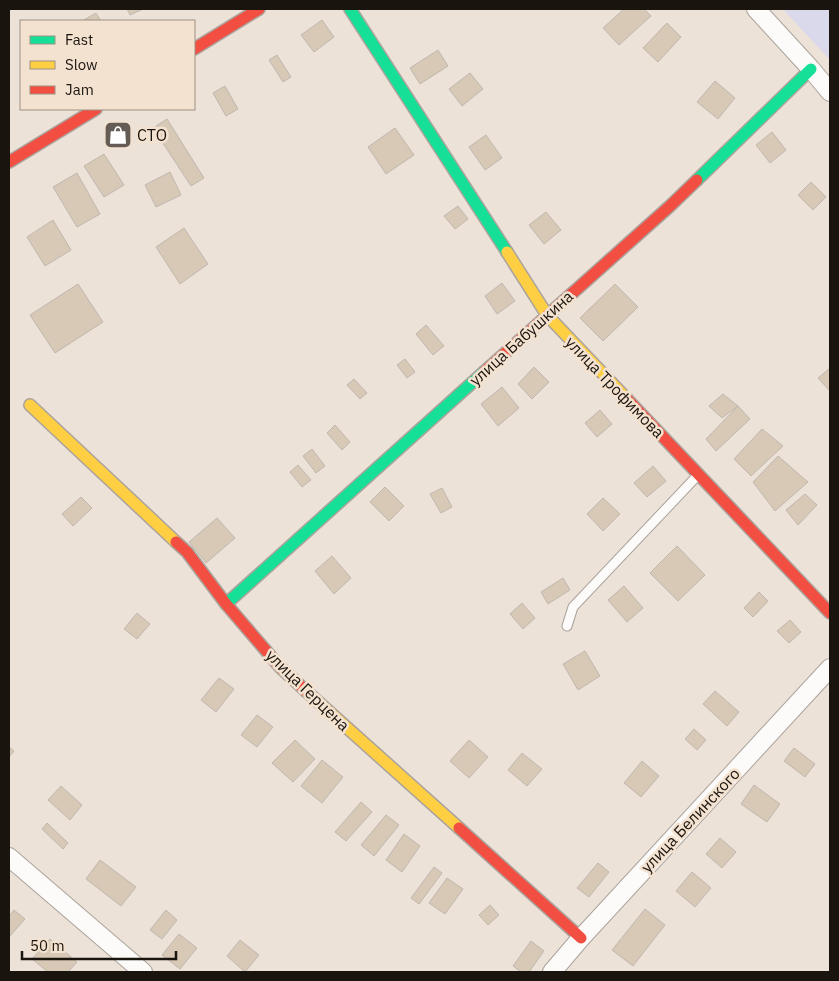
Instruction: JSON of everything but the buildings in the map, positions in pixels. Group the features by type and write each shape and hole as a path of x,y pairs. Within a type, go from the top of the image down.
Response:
{"street":[{"path":"195,48 259,9"},
{"name":"улица Трофимова","path":"350,9 546,315 830,614"},
{"path":"756,9 811,68 830,92"},
{"name":"улица Бабушкина","path":"226,604 546,315 670,206 811,68"},
{"path":"9,162 94,110"},
{"name":"улица Герцена","path":"30,404 187,552 226,604 280,667 581,938"},
{"name":"улица Белинского","path":"552,972 581,938 830,668"},
{"path":"9,857 143,972"}],"lane":[{"path":"567,626 573,607 698,474"}],"shaded area":[{"path":"783,9 830,9 830,60"}],"traffic: fast":[{"path":"350,9 507,252"},
{"path":"697,180 811,69"},
{"path":"226,604 484,372"}],"traffic: slow":[{"path":"507,252 547,315 627,399"},
{"path":"30,405 176,542"},
{"path":"306,691 459,828"}],"traffic: jam":[{"path":"195,48 259,9"},
{"path":"9,162 94,110"},
{"path":"484,372 697,180"},
{"path":"627,399 830,613"},
{"path":"176,542 187,552 226,604 280,667 306,691"},
{"path":"459,828 581,938"}],"place":[{"name":"СТО","path":"118,135"}]}
